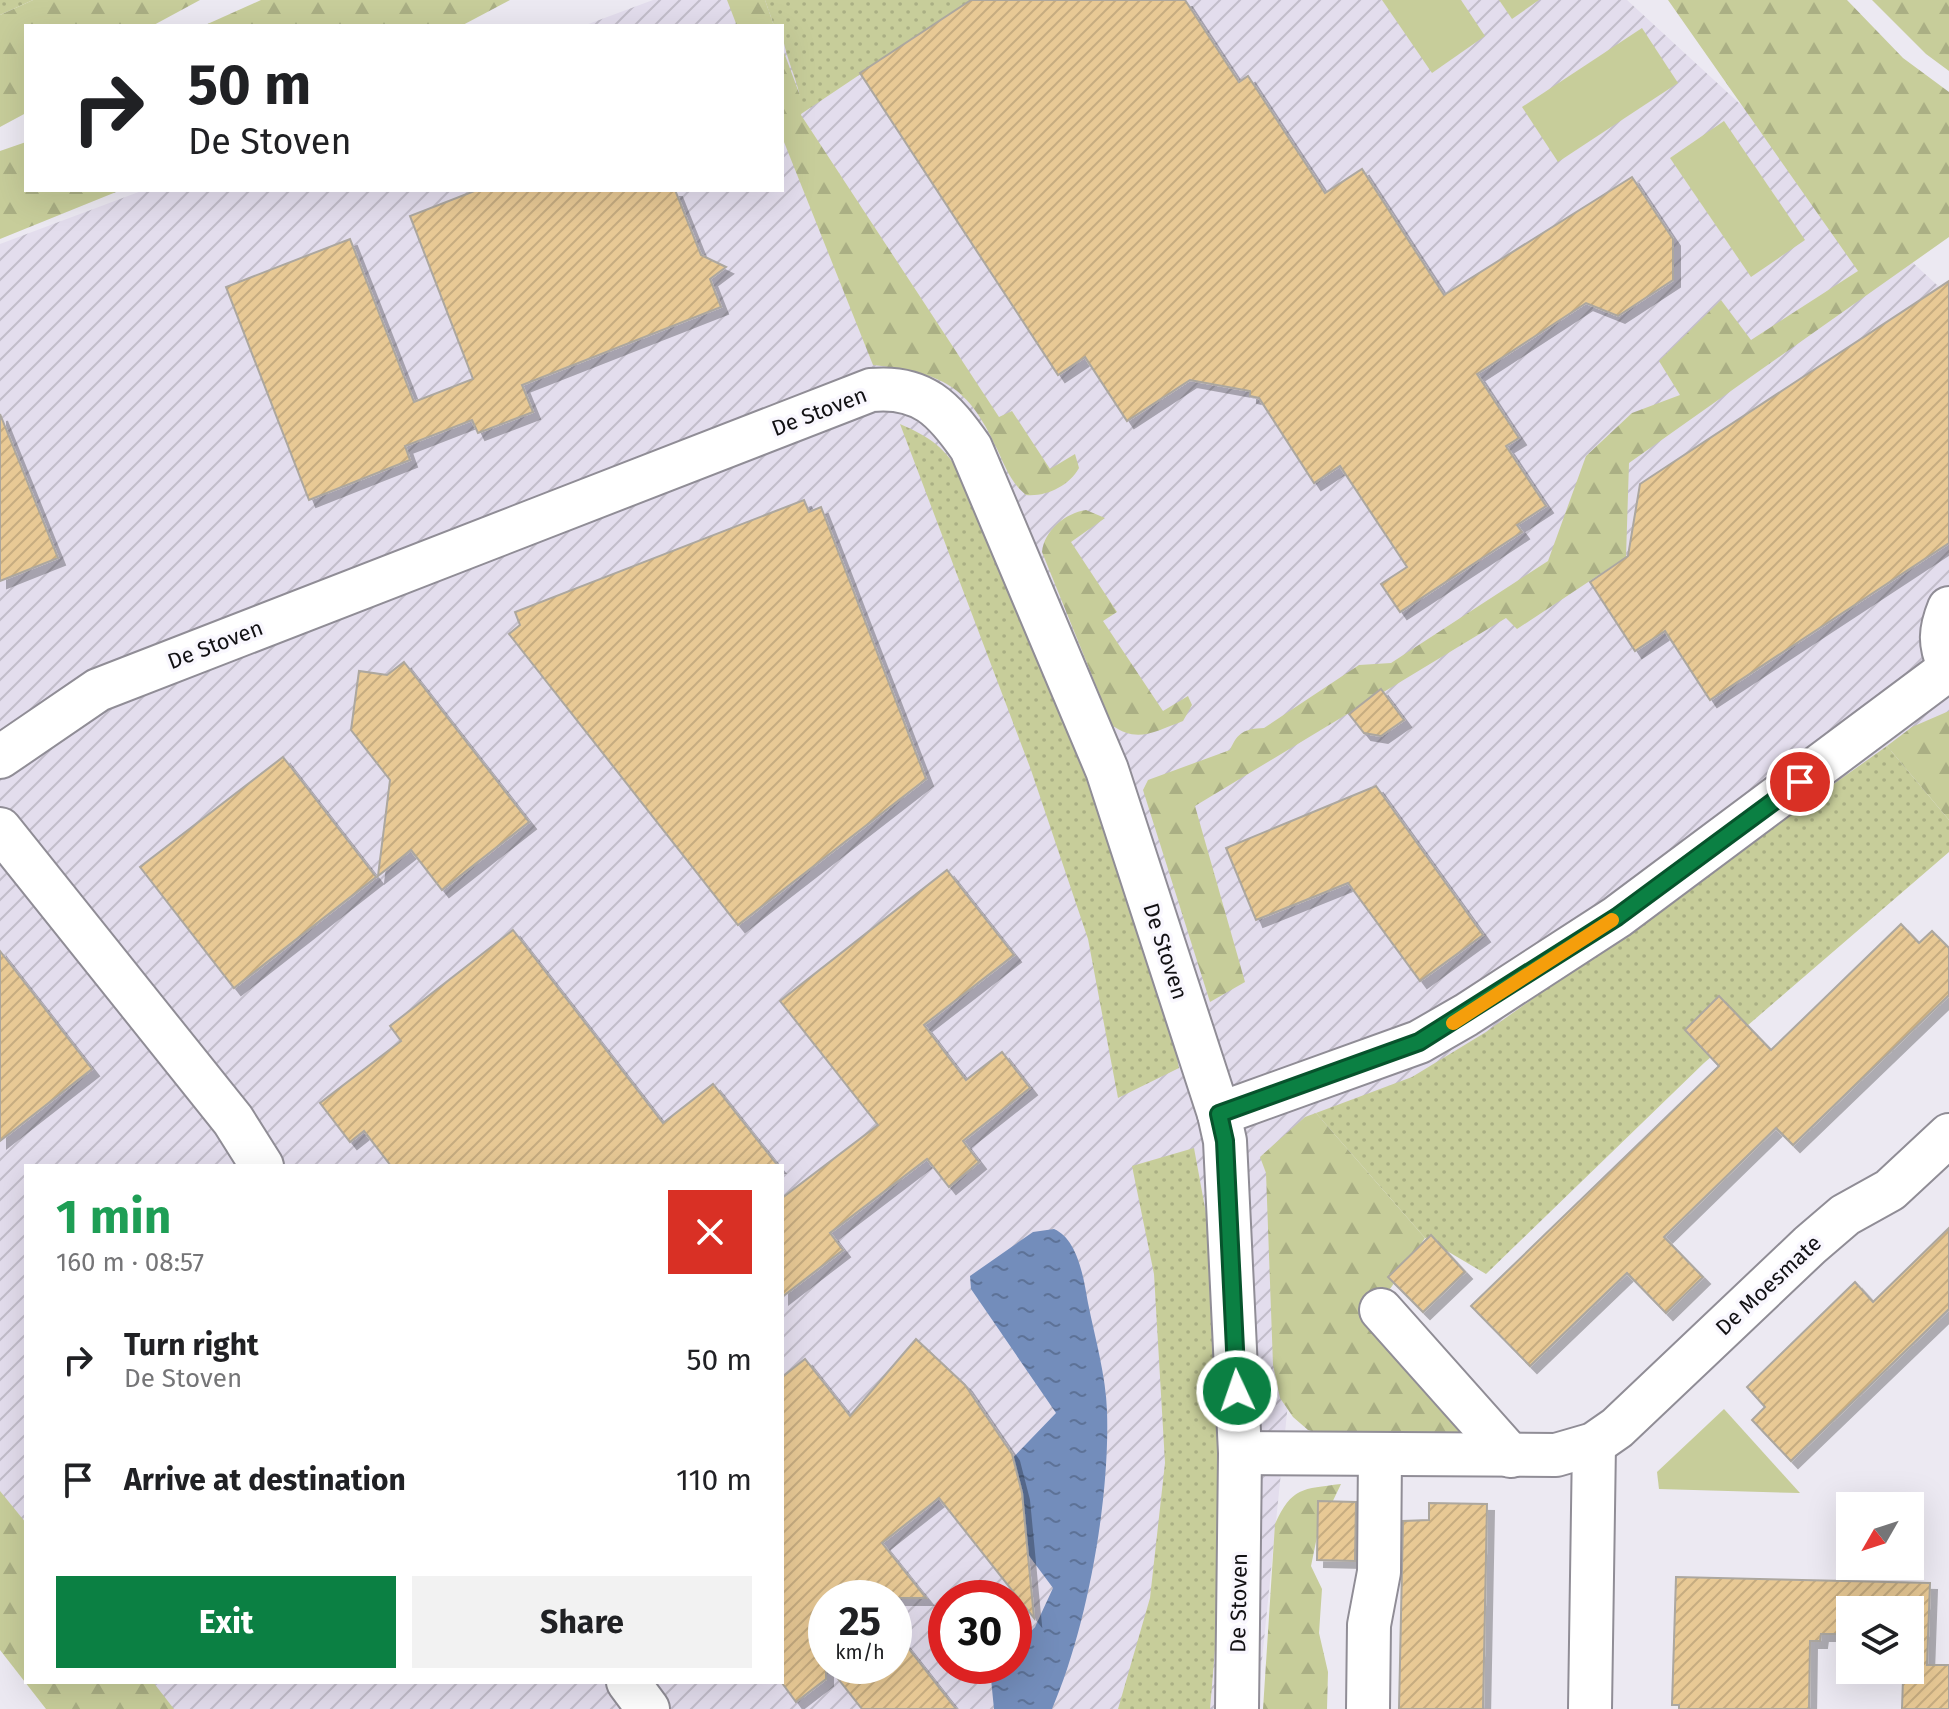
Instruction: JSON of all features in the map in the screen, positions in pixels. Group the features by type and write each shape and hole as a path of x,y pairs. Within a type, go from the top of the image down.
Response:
{"street":[{"name":"De Stoven","path":"0,757 98,690 871,390 895,388 928,400 952,421 971,448 1107,770 1219,1114 1225,1141 1240,1453 1237,1709"},
{"path":"1219,1114 1419,1042 1617,917 1949,668 1942,651 1941,628 1949,608"},
{"path":"0,829 233,1120 261,1164"},
{"name":"De Moesmate","path":"1240,1453 1556,1455 1594,1444 1617,1428 1810,1245 1845,1215 1890,1190 1949,1135"},
{"path":"1381,1310 1511,1456"},
{"path":"1590,1709 1594,1444"},
{"path":"1368,1709 1369,1625 1379,1572 1380,1454"},
{"path":"629,1684 648,1709"}],"shaded area":[{"path":"653,0 1627,0 1949,296 1949,771 1315,1137 1257,1709 121,1709 102,1684 784,1684 784,1164 24,1164 24,1583 0,1552 0,244 139,192 784,192 784,24 588,24"}],"green space":[{"path":"0,0 33,0 0,15"},
{"path":"33,0 200,0 156,24 24,24 24,114 0,127 0,15"},
{"path":"261,0 510,0 465,24 207,24"},
{"path":"727,0 765,0 773,24 736,24"},
{"path":"765,0 971,0 801,114 799,92 785,49 784,24 773,24"},
{"path":"1382,0 1461,0 1485,36 1432,73"},
{"path":"1499,0 1539,0 1512,19"},
{"path":"1668,0 1847,0 1903,58 1949,92 1949,237 1629,463 1626,557 1517,629 1506,618 1195,806 1245,982 1210,1002 1143,790 1148,780 1230,750 1242,733 1264,728 1359,665 1391,663 1548,561 1586,456 1632,413 1680,395 1659,361 1721,300 1751,340 1858,271"},
{"path":"1872,0 1949,0 1949,71 1926,54"},
{"path":"1642,28 1678,83 1558,162 1522,107"},
{"path":"784,52 802,101 801,115 999,417 1012,411 1050,469 1075,454 1079,468 1056,489 1026,495 1012,480 986,427 963,396 935,378 873,365 784,142"},
{"path":"1724,121 1805,240 1751,277 1670,158"},
{"path":"24,143 24,192 116,192 0,239 0,151"},
{"path":"900,424 936,444 962,477 1108,831 1167,1006 1179,1068 1118,1098 1088,939 1031,770"},
{"path":"1086,510 1105,518 1071,542 1117,612 1103,621 1163,711 1188,696 1192,705 1183,721 1155,732 1130,734 1112,725 1042,552 1047,537 1057,524"},
{"path":"1949,711 1949,820 1887,746 1912,727"},
{"path":"1887,746 1949,820 1949,852 1704,1063 1486,1274 1425,1238 1316,1113 1412,1077 1486,1032"},
{"path":"1316,1113 1425,1238 1390,1289 1372,1304 1471,1430 1470,1445 1328,1436 1308,1430 1293,1417 1280,1398 1273,1365 1266,1173 1260,1157 1305,1117"},
{"path":"1194,1148 1212,1246 1219,1342 1221,1577 1210,1709 1118,1709 1150,1598 1165,1463 1154,1274 1132,1166"},
{"path":"1724,1409 1800,1493 1659,1489 1657,1472"},
{"path":"1341,1484 1318,1532 1311,1566 1322,1589 1319,1633 1328,1672 1327,1709 1263,1709 1275,1524 1293,1496 1307,1489"},
{"path":"0,1491 24,1521 24,1681 0,1650"},
{"path":"27,1684 155,1684 174,1709 46,1709"}],"water":[{"path":"1054,1229 1062,1234 1078,1261 1105,1384 1105,1484 1086,1603 1065,1677 1052,1709 994,1709 992,1684 1032,1684 1032,1630 1053,1588 981,1491 1056,1413 971,1289 970,1276 1033,1232"}],"building":[{"path":"971,0 1185,0 1239,82 1248,76 1325,193 1362,169 1444,295 1632,177 1673,239 1673,280 1618,316 1586,303 1477,374 1519,438 1506,446 1546,506 1517,525 1522,532 1400,612 1381,584 1407,567 1340,466 1314,483 1259,398 1250,396 1250,391 1190,380 1127,421 1085,357 1058,375 860,73"},
{"path":"472,192 676,192 701,255 726,267 710,279 721,307 522,385 533,412 478,433 472,420 405,446 410,460 309,500 226,287 350,239 414,402 473,379 410,216"},
{"path":"1949,281 1949,543 1710,700 1665,631 1635,651 1590,582 1628,556 1640,484"},
{"path":"0,414 58,558 0,581"},
{"path":"804,500 809,512 821,507 926,779 738,925 509,634 520,625 515,612"},
{"path":"404,662 529,822 442,890 411,850 378,876 390,780 351,730 359,671 387,675"},
{"path":"1381,689 1404,720 1381,736 1364,733 1349,714"},
{"path":"283,757 376,877 234,988 140,867"},
{"path":"1376,786 1483,935 1420,981 1348,883 1256,920 1226,848"},
{"path":"947,870 1014,955 924,1025 966,1080 1002,1052 1030,1088 963,1141 979,1162 949,1187 927,1159 830,1233 843,1250 784,1295 784,1196 878,1125 780,1001"},
{"path":"1901,924 1919,943 1932,931 1949,948 1949,995 1793,1145 1776,1128 1664,1237 1703,1277 1666,1313 1627,1273 1530,1366 1471,1306 1719,1066 1685,1030 1719,996 1771,1050"},
{"path":"513,930 663,1123 713,1084 776,1164 389,1164 364,1131 350,1142 320,1103 401,1041 390,1026"},
{"path":"0,951 92,1069 0,1141"},
{"path":"1949,1228 1949,1309 1791,1461 1752,1420 1765,1407 1747,1387 1855,1282 1873,1302"},
{"path":"1431,1235 1465,1272 1423,1312 1388,1277"},
{"path":"916,1339 965,1385 1012,1454 1022,1493 1030,1580 1004,1580 939,1498 882,1543 912,1580 808,1580 808,1684 819,1684 796,1702 783,1684 784,1375 805,1359 850,1416"},
{"path":"1318,1501 1356,1502 1355,1561 1317,1560"},
{"path":"1429,1503 1487,1504 1483,1709 1399,1709 1403,1521 1429,1520"},
{"path":"1676,1577 1930,1583 1927,1665 1949,1665 1949,1709 1902,1709 1903,1684 1924,1684 1924,1596 1836,1596 1836,1634 1821,1634 1820,1641 1810,1641 1809,1709 1679,1709 1679,1705 1672,1705"},
{"path":"912,1580 926,1598 912,1598"},
{"path":"912,1653 928,1673 928,1684 936,1684 956,1709 862,1709 842,1684 912,1684"}],"slow traffic":[{"path":"1453,1023 1612,920"}],"route":[{"path":"1237,1391 1225,1141 1219,1114 1419,1042 1617,917 1800,782"}]}
